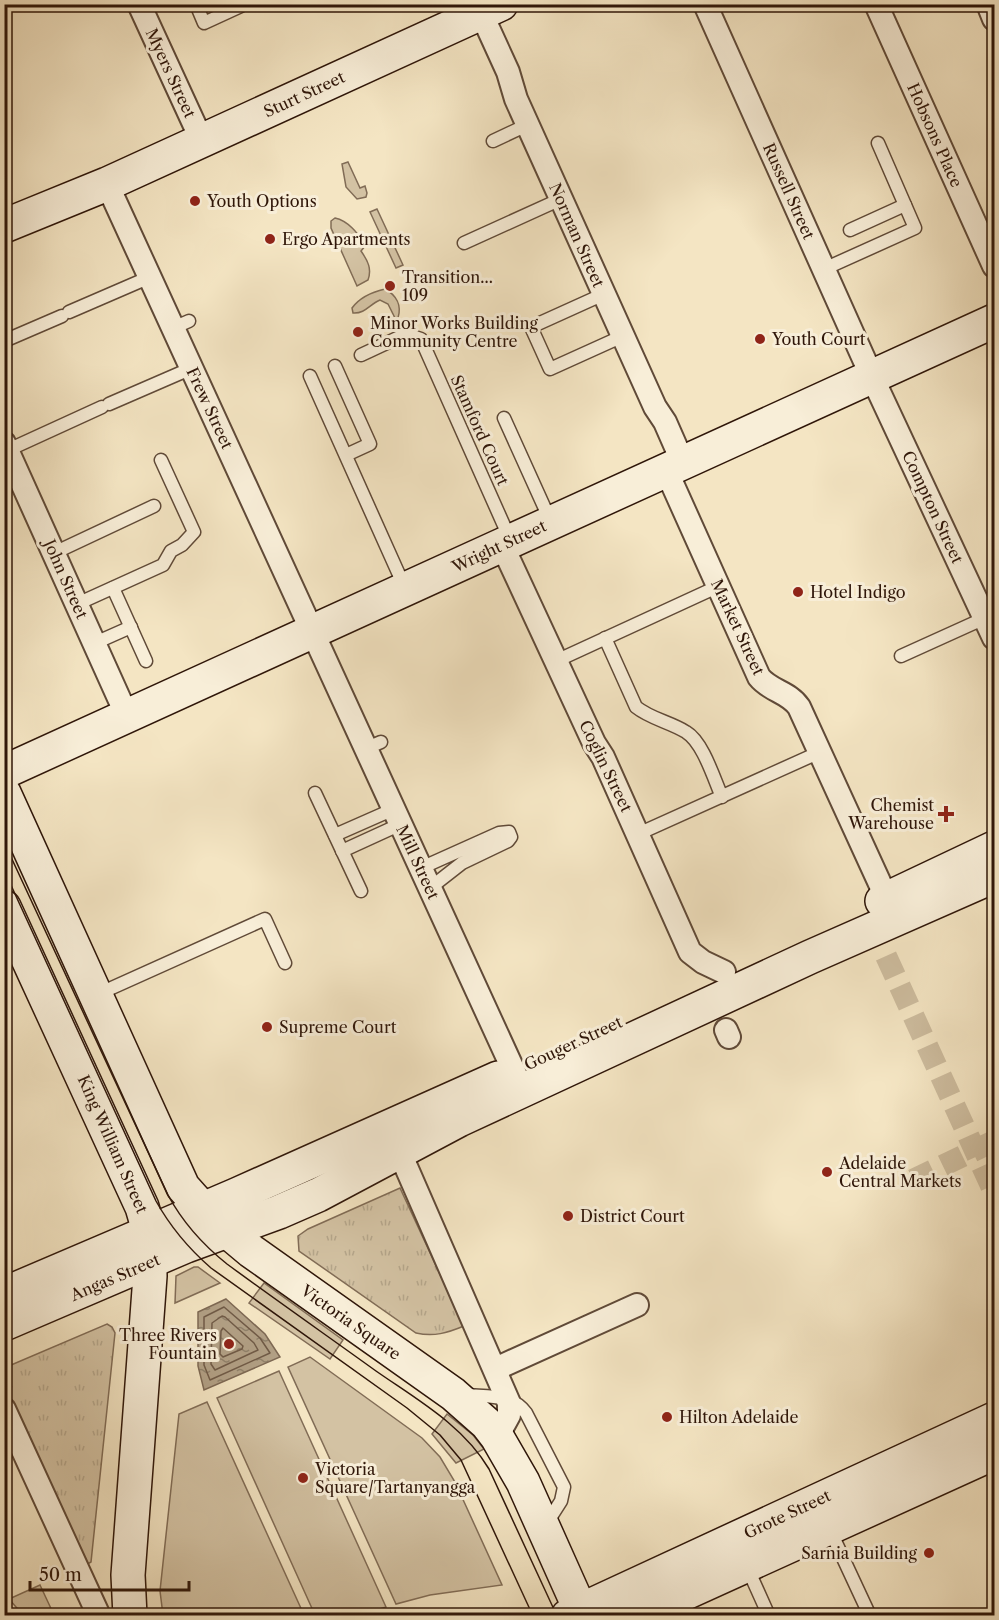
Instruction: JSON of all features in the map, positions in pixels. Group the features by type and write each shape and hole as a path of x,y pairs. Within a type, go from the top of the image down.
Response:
{"street":[{"name":"Myers Street","path":"139,4 202,141"},
{"name":"Russell Street","path":"705,4 872,377"},
{"name":"Hobsons Place","path":"876,4 994,266"},
{"path":"988,4 994,19"},
{"name":"Sturt Street","path":"4,226 107,184 487,8"},
{"name":"Norman Street","path":"487,8 516,99 655,407 664,422 675,466"},
{"name":"Sturt Street","path":"4,241 107,184"},
{"name":"Frew Street","path":"107,184 150,277 181,324 192,368 313,631"},
{"name":"Wright Street","path":"4,772 994,321"},
{"name":"Compton Street","path":"872,377 991,627"},
{"name":"John Street","path":"6,446 128,716"},
{"name":"Market Street","path":"675,466 719,586 759,677 765,685 793,699 820,752 887,899"},
{"name":"Coglin Street","path":"507,543 556,661 638,834 690,952 703,962 724,972"},
{"name":"Mill Street","path":"313,631 374,745 398,817 519,1081"},
{"path":"4,793 183,1187 202,1209"},
{"name":"Gouger Street","path":"226,1231 318,1195 400,1153 459,1120 519,1081 724,972 994,848"},
{"name":"Gouger Street","path":"150,1246 202,1209 333,1150 519,1081 994,876"},
{"name":"King William Street","path":"4,907 142,1207 150,1246 148,1310 128,1575 130,1616"},
{"path":"333,1150 360,1146 400,1153 507,1399 510,1410 497,1437"},
{"name":"Victoria Square","path":"202,1209 267,1263 453,1394 487,1424 523,1482 543,1528 572,1614"},
{"name":"Angas Street","path":"4,1294 150,1246 226,1231"},
{"name":"Angas Street","path":"4,1324 150,1246"},
{"path":"502,1366 637,1305"},
{"path":"4,1409 99,1616"},
{"name":"Grote Street","path":"572,1614 994,1419"},
{"name":"Grote Street","path":"635,1616 994,1453"}],"lane":[{"path":"196,4 204,23 241,6"},
{"path":"493,141 527,124"},
{"path":"824,269 915,228 878,143"},
{"path":"464,243 561,199"},
{"path":"850,230 905,205"},
{"path":"4,341 150,277"},
{"path":"604,294 531,327 550,369 623,336"},
{"name":"Stamford Court","path":"361,355 406,334 421,339 507,543"},
{"path":"335,366 370,444 346,455"},
{"path":"6,446 192,368"},
{"path":"310,376 406,589"},
{"path":"504,418 551,523"},
{"path":"77,604 163,565 171,551 182,545 194,532 161,460"},
{"path":"54,554 154,506"},
{"path":"556,661 719,586"},
{"path":"113,588 146,661"},
{"path":"95,643 131,627"},
{"path":"901,656 991,627"},
{"path":"605,638 636,707 645,714 687,732 697,741 722,797"},
{"path":"638,834 820,752"},
{"path":"315,793 360,891"},
{"path":"335,835 398,817"},
{"path":"342,851 398,817"},
{"path":"421,868 499,833 508,832 511,837 503,844 462,863 430,888"},
{"path":"96,995 265,919 285,963"},
{"path":"453,1394 507,1399 517,1402 526,1413 564,1487 561,1501 543,1528"},
{"path":"829,1528 870,1616"},
{"path":"746,1566 769,1616"}],"green space":[{"path":"348,162 360,188 365,186 366,197 357,199 346,187 342,164"},
{"path":"377,209 403,265 396,268 370,212"},
{"path":"335,218 349,225 366,245 361,251 369,265 370,272 368,280 357,286 331,228 331,221"},
{"path":"385,289 397,301 398,318 395,318 388,304 380,300 364,310 353,313 352,308 363,298"},
{"path":"400,1188 464,1326 452,1331 429,1335 416,1333 299,1251 298,1236 308,1229"},
{"path":"198,1267 220,1283 175,1303 176,1276"},
{"path":"264,1283 343,1340 330,1359 249,1303"},
{"path":"107,1324 115,1333 91,1562 86,1565 5,1391 4,1368"},
{"path":"310,1357 422,1438 440,1457 455,1482 502,1585 430,1595 396,1604 288,1367"},
{"path":"279,1371 386,1607 361,1615 315,1615 217,1398"},
{"path":"207,1402 304,1615 163,1615 160,1591 179,1414"},
{"path":"447,1414 473,1435 484,1449 456,1463 432,1434"},
{"path":"40,1585 54,1615 23,1615 9,1599"}],"water":[{"path":"226,1299 265,1334 280,1357 204,1390 198,1366 198,1312"}],"tunnel":[{"path":"886,956 994,1192"},
{"path":"913,1180 994,1141"}],"tram line":[{"path":"4,842 168,1195 180,1215 201,1241 227,1264 438,1414 466,1439 489,1469 557,1616"},
{"path":"4,870 156,1201 174,1229 211,1268 407,1408 440,1435 461,1460 533,1616"}],"place":[{"name":"Youth Options","path":"195,201"},
{"name":"Ergo Apartments","path":"270,239"},
{"name":"Transition... 109","path":"390,286"},
{"name":"Minor Works Building Community Centre","path":"358,332"},
{"name":"Youth Court","path":"760,339"},
{"name":"Hotel Indigo","path":"798,592"},
{"name":"Chemist Warehouse","path":"946,814"},
{"name":"Supreme Court","path":"267,1027"},
{"name":"Adelaide Central Markets","path":"827,1172"},
{"name":"District Court","path":"568,1216"},
{"name":"Three Rivers Fountain","path":"229,1344"},
{"name":"Hilton Adelaide","path":"667,1417"},
{"name":"Victoria Square/Tartanyangga","path":"303,1478"},
{"name":"Sarnia Building","path":"929,1553"}]}
